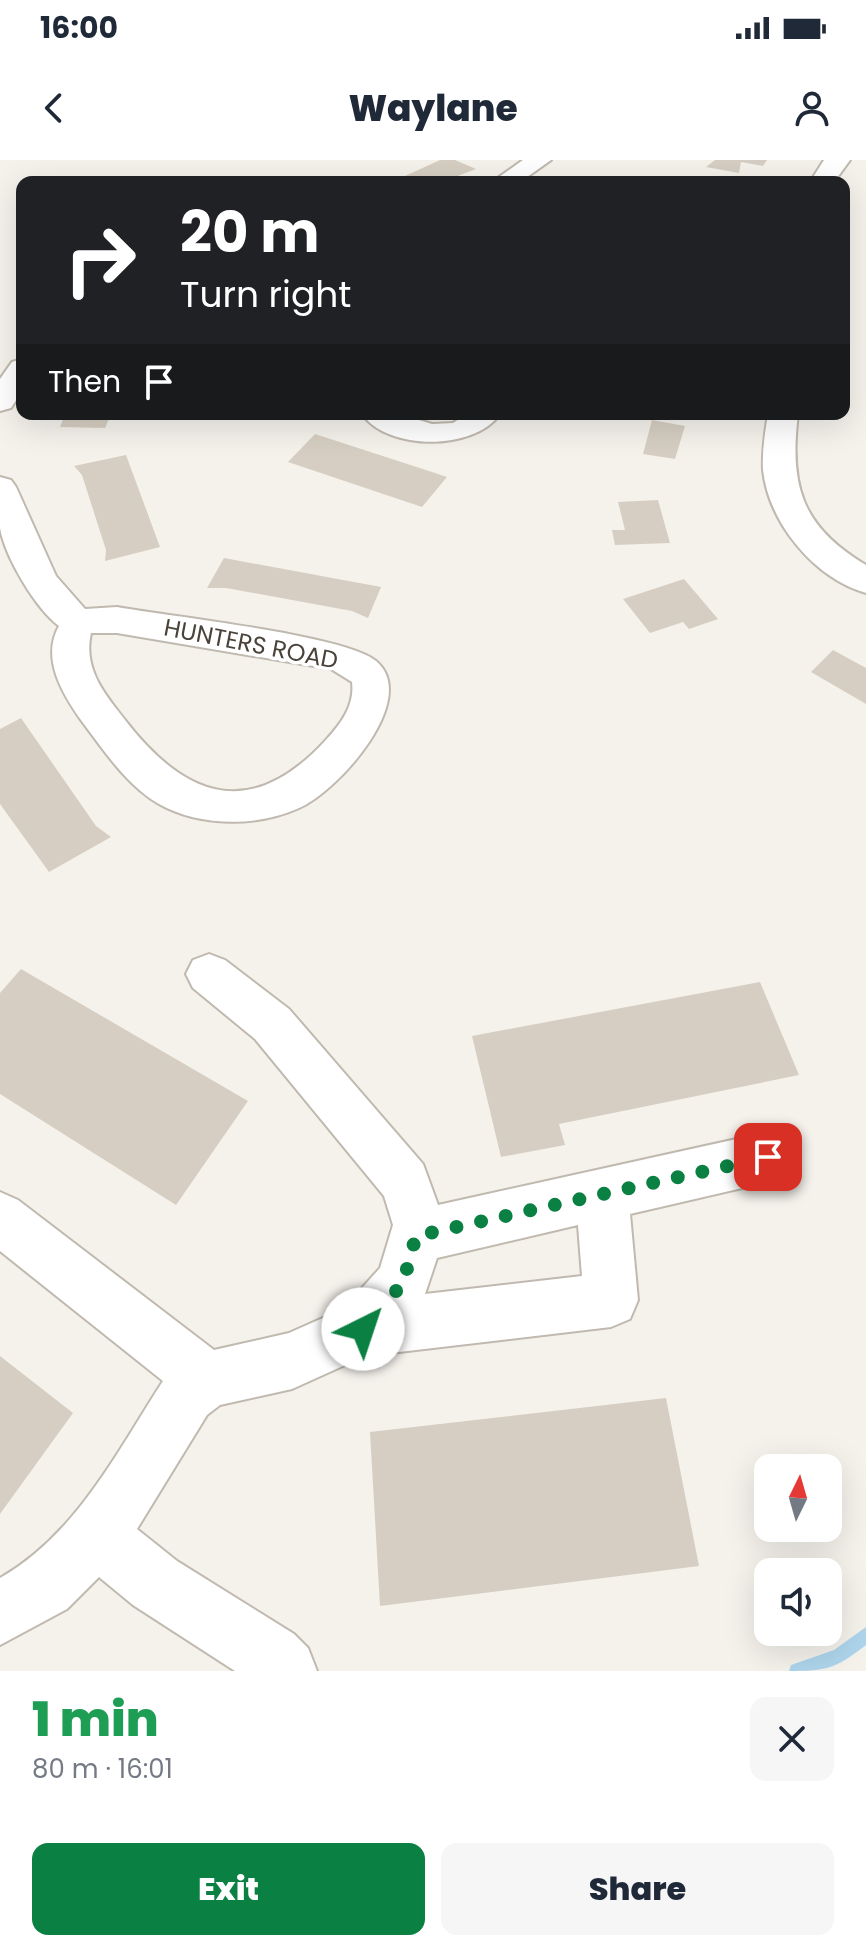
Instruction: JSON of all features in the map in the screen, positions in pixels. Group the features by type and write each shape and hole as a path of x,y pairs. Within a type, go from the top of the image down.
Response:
{"street":[{"path":"514,176 539,160"},
{"path":"824,176 838,160"},
{"path":"0,402 16,377"},
{"path":"387,420 401,428 422,433 465,430 478,420"},
{"path":"782,420 776,465 779,485 791,515 810,539 866,581"},
{"path":"0,487 44,587 57,607 79,622"},
{"name":"HUNTERS ROAD","path":"117,620 337,657 365,673 372,681 374,694 361,724 306,787 262,803 232,805 185,798 161,783 131,754 86,698 69,657 69,643 79,622 117,620"},
{"path":"209,974 272,1024 405,1182 419,1225 403,1283 363,1329"},
{"path":"416,1236 768,1157"},
{"path":"0,1613 45,1587 97,1536 167,1422 187,1395 207,1380 292,1361 363,1329 611,1300 602,1194"},
{"path":"0,1218 207,1380"},
{"path":"97,1536 155,1583 271,1657 285,1671"}],"building":[{"path":"440,160 455,160 476,169 458,176 405,176"},
{"path":"715,160 767,160 763,166 741,162 739,173 706,167"},
{"path":"63,420 108,420 105,428 60,427"},
{"path":"652,420 685,426 675,459 643,454"},
{"path":"315,434 447,477 422,507 288,462"},
{"path":"126,455 160,547 105,561 106,550 82,475 74,466"},
{"path":"658,500 670,543 615,545 612,530 625,530 618,502"},
{"path":"224,558 381,587 368,618 352,611 226,588 207,588"},
{"path":"684,579 718,619 689,629 683,622 650,633 623,599"},
{"path":"833,650 866,668 866,704 811,672"},
{"path":"21,718 96,826 111,837 49,872 0,804 0,729"},
{"path":"21,969 248,1101 176,1205 0,1094 0,993"},
{"path":"760,982 799,1075 559,1124 565,1145 501,1157 472,1036"},
{"path":"0,1356 73,1413 0,1514"},
{"path":"666,1398 699,1566 380,1606 370,1432"}],"waterway":[{"path":"797,1671 839,1656 866,1635"}],"route":[{"path":"363,1329 403,1283 416,1236 768,1157"}]}
